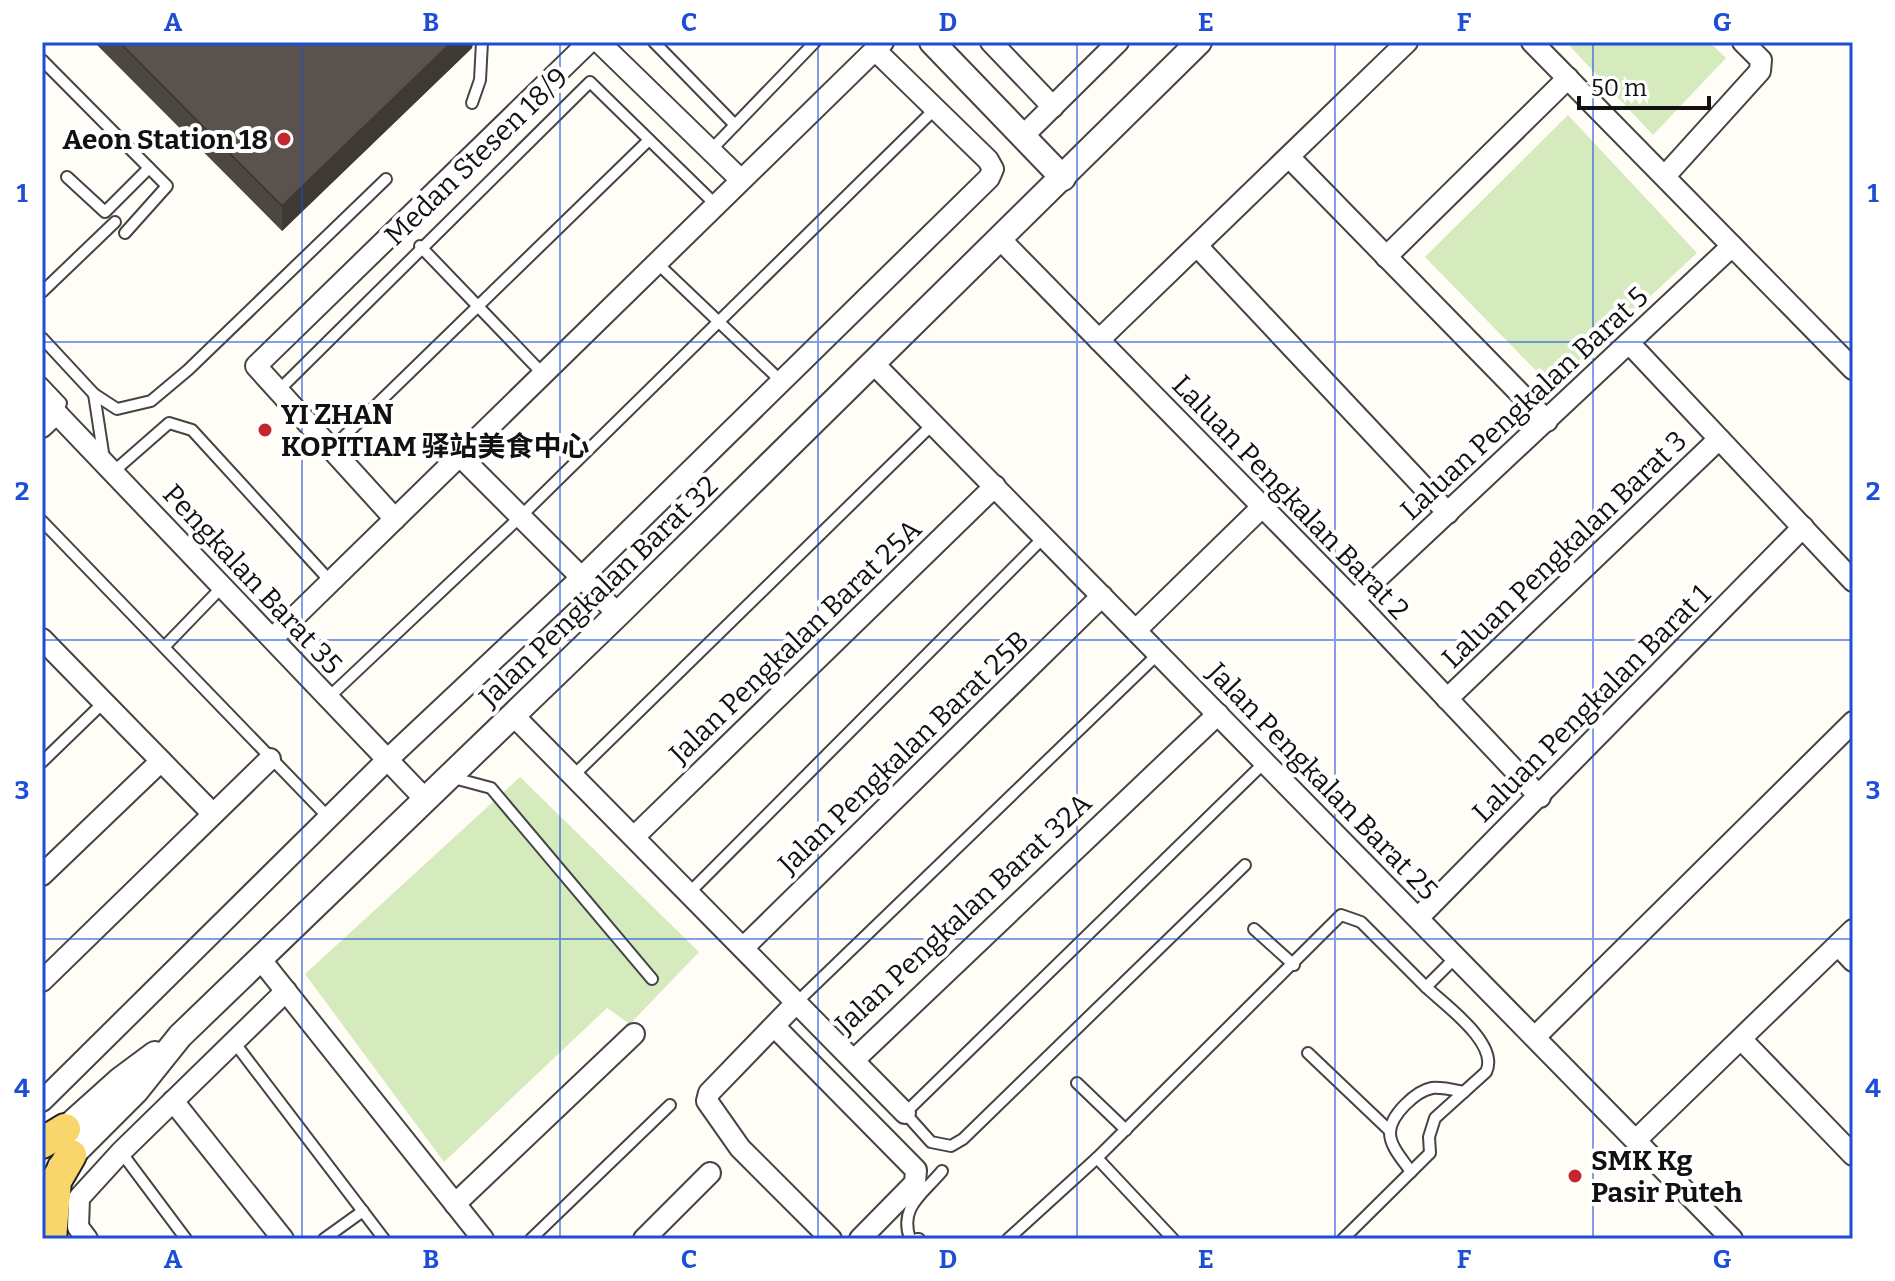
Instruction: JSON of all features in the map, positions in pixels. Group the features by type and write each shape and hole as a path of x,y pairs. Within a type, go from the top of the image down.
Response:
{"main road":[{"path":"51,1239 56,1181 55,1145"}],"street":[{"name":"Medan Stesen 18/9","path":"277,392 256,366 589,42"},
{"path":"599,42 741,180"},
{"path":"932,42 1063,178"},
{"path":"1023,136 1118,42"},
{"name":"Jalan Pengkalan Barat 32","path":"42,1185 55,1145 136,1091 180,1036 618,614 1199,42"},
{"path":"1099,340 1407,42"},
{"path":"1532,42 1853,369"},
{"path":"1665,176 1760,71 1761,60 1743,42"},
{"path":"997,44 1053,107"},
{"path":"42,1101 387,760 582,577 989,178 993,169 988,160 935,109 879,46 273,638"},
{"path":"1386,257 1568,78"},
{"path":"1289,157 1547,421"},
{"name":"Laluan Pengkalan Barat 2","path":"1000,239 1354,600 1540,797"},
{"name":"Laluan Pengkalan Barat 5","path":"1354,600 1732,246"},
{"path":"1198,247 1448,513"},
{"path":"1630,344 1853,581"},
{"name":"Jalan Pengkalan Barat 25","path":"873,363 1732,1239"},
{"path":"277,392 395,519"},
{"name":"Pengkalan Barat 35","path":"42,398 49,420 109,468 424,798"},
{"name":"Laluan Pengkalan Barat 3","path":"1447,699 1719,439"},
{"path":"460,456 618,614"},
{"name":"Jalan Pengkalan Barat 25A","path":"634,837 995,486"},
{"path":"1136,630 1262,507"},
{"name":"Laluan Pengkalan Barat 1","path":"1418,918 1803,527"},
{"name":"Jalan Pengkalan Barat 25B","path":"743,948 1102,596"},
{"path":"45,648 104,702 213,814"},
{"name":"Jalan Pengkalan Barat 32A","path":"513,715 854,1060 1218,714"},
{"path":"1535,1037 1851,728"},
{"path":"42,981 270,759"},
{"path":"42,875 161,761"},
{"path":"1636,1140 1853,930"},
{"path":"1838,945 1853,961"},
{"path":"261,960 483,1239"},
{"path":"87,1239 78,1227 79,1198 121,1152 286,991"},
{"path":"797,1002 709,1093 707,1101 740,1148 831,1239"},
{"path":"775,1027 916,1170 915,1183 860,1239"},
{"path":"455,1204 634,1034"},
{"path":"1741,1039 1853,1155"},
{"path":"854,1060 905,1113"},
{"path":"173,1101 283,1239"},
{"path":"644,1239 710,1173"}],"lane":[{"path":"472,103 480,80 482,42"},
{"path":"654,42 735,125"},
{"path":"710,151 815,42"},
{"path":"42,60 168,189 125,233"},
{"name":"Medan Stesen 18/9","path":"277,392 420,246 590,82 716,205"},
{"path":"328,699 520,517 935,109"},
{"path":"330,450 649,140"},
{"path":"67,177 105,212 149,168"},
{"path":"42,338 94,394 117,409 151,401 225,335 386,179"},
{"path":"42,292 115,222"},
{"path":"420,246 543,374"},
{"path":"657,263 781,381"},
{"path":"42,383 61,403 49,420"},
{"path":"94,394 109,468 169,423 192,430 331,582"},
{"path":"573,776 933,424"},
{"path":"42,521 329,818"},
{"path":"689,893 1044,537"},
{"path":"165,646 222,587"},
{"path":"797,1002 1159,653"},
{"path":"42,762 104,702"},
{"path":"1245,865 963,1139 951,1146 931,1142 905,1113 1265,762"},
{"path":"448,776 491,788 652,979"},
{"path":"1008,1239 1126,1130 1341,915 1349,915 1372,932 1473,1030 1489,1054 1491,1063 1486,1072 1435,1118 1429,1137 1430,1153 1343,1239"},
{"path":"1254,929 1294,965"},
{"path":"1426,987 1456,957"},
{"path":"234,1042 384,1239"},
{"path":"1308,1053 1390,1131 1393,1144 1411,1172"},
{"path":"1077,1083 1126,1130"},
{"path":"1390,1131 1397,1114 1421,1091 1435,1087 1464,1092"},
{"path":"531,1239 670,1105"},
{"path":"121,1152 186,1239"},
{"path":"1097,1158 1173,1239"},
{"path":"910,1239 905,1224 907,1213 942,1171"},
{"path":"324,1239 363,1211"},
{"path":"1018,1230 1027,1239"}],"green space":[{"path":"1566,42 1709,42 1726,58 1653,135"},
{"path":"1568,115 1697,253 1552,387 1425,257"},
{"path":"520,777 699,952 630,1024 607,1008 444,1162 305,974"}],"building":[{"name":"Aeon Station 18","path":"119,42 452,42 282,206"}],"place":[{"name":"Aeon Station 18","path":"284,139"},
{"name":"YI ZHAN KOPITIAM 驿站美食中心","path":"265,430"},
{"name":"SMK Kg Pasir Puteh","path":"1575,1176"}]}
